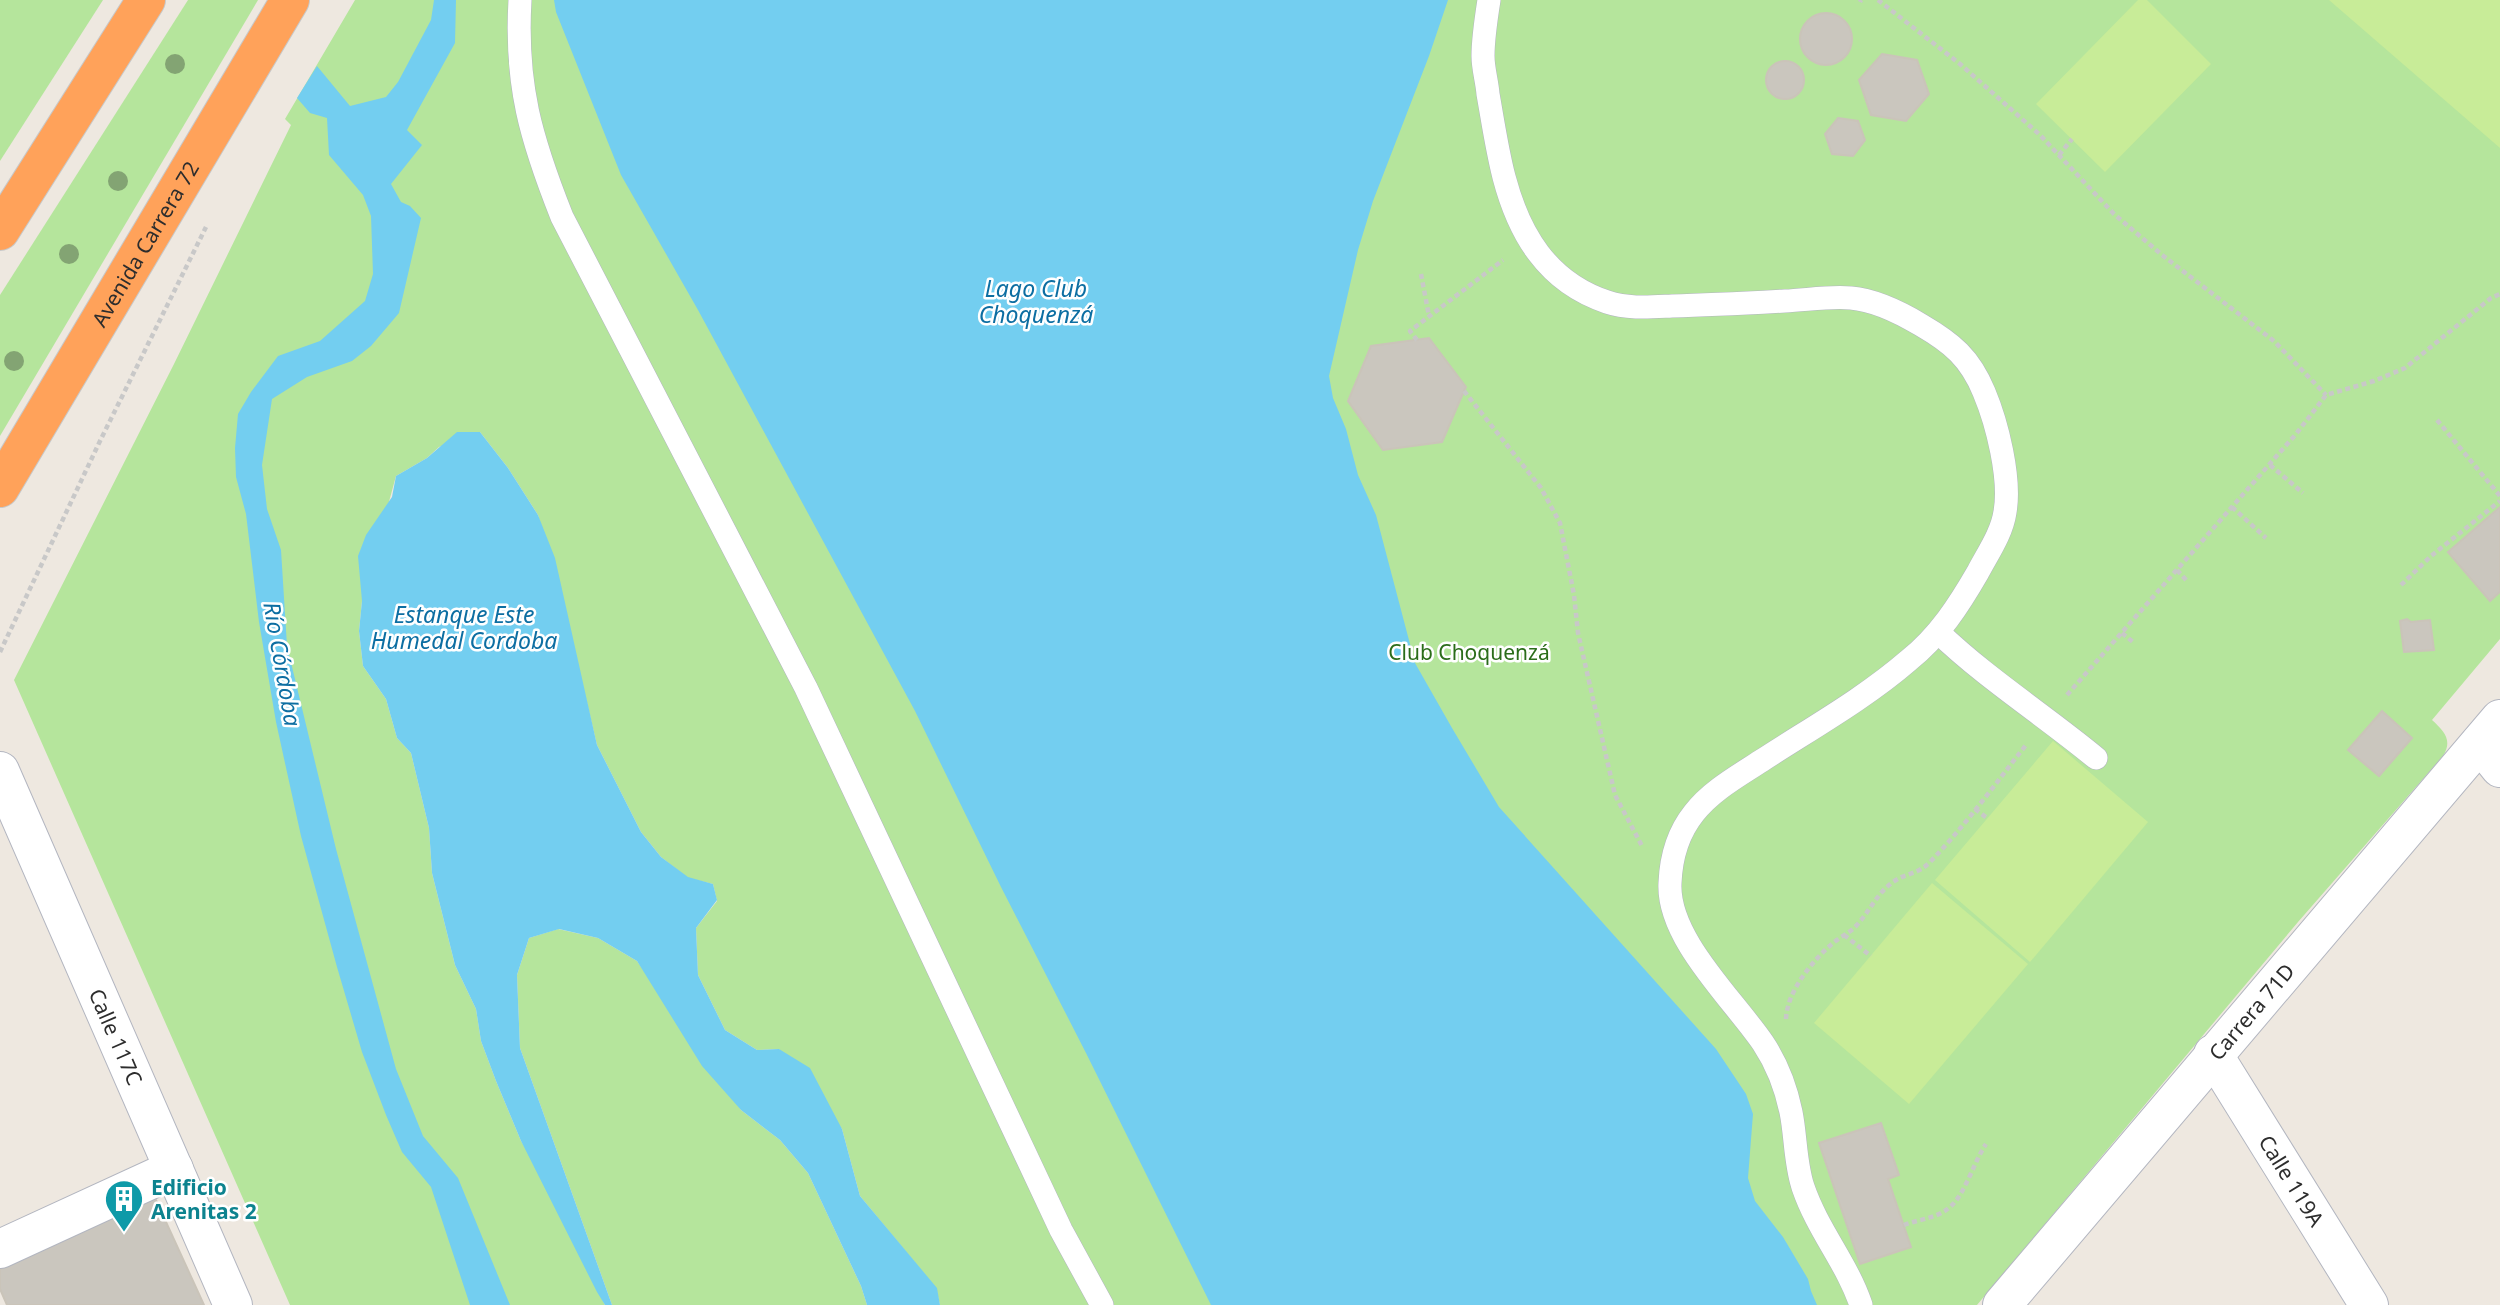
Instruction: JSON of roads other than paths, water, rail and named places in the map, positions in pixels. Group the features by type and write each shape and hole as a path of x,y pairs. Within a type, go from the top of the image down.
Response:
{"highway":[{"path":"0,231 146,0"},
{"name":"Avenida Carrera 72","path":"0,488 290,0"}],"street":[{"name":"Carrera 71D","path":"2001,1305 2213,1054 2493,743"},
{"name":"Calle 117C","path":"0,771 233,1305"},
{"name":"Calle 119A","path":"2213,1054 2369,1305"},
{"path":"0,1249 174,1169"}],"lane":[{"path":"520,0 518,51 529,125 562,217 806,688 1061,1230 1102,1305"},
{"path":"1489,0 1483,59 1497,151 1513,211 1528,240 1560,277 1606,302 1631,307 1854,298 1875,304 1910,319 1957,348 1983,388 1994,418 2006,482 2005,513 1995,542 1963,598 1938,632 1910,660 1721,787 1695,810 1682,830 1673,855 1669,888 1673,909 1695,954 1765,1046 1781,1078 1791,1114 1802,1184 1819,1227 1855,1286 1861,1305"},
{"path":"1938,632 1961,654 2047,718 2095,758"}],"water":[{"name":"Río Córdoba","path":"434,0 456,0 455,43 407,130 422,145 391,184 401,202 410,206 421,218 399,313 371,346 352,361 307,377 272,399 262,465 267,509 281,550 287,646 336,849 396,1069 423,1136 458,1178 510,1305 470,1305 431,1187 402,1152 362,1052 301,836 276,722 259,622 246,514 236,477 238,414 251,392 278,356 320,341 365,301 373,274 371,216 363,195 329,155 327,118 310,113 297,98 317,66 350,106 386,97 398,82 431,20"},
{"name":"Lago Club Choquenzá","path":"554,0 1448,0 1373,201 1358,250 1329,376 1333,398 1346,429 1358,475 1376,515 1415,663 1499,807 1716,1049 1746,1094 1753,1114 1748,1178 1755,1201 1783,1237 1808,1279 1817,1305 1211,1305 915,711 698,310 621,175 556,12"},
{"name":"Estanque Este Humedal Cordoba","path":"457,432 480,432 508,468 538,515 555,558 597,745 641,832 661,857 688,877 713,884 717,900 696,928 698,975 725,1030 757,1050 779,1049 810,1068 842,1129 860,1196 937,1288 940,1305 867,1305 861,1286 808,1173 780,1140 741,1110 702,1066 637,961 598,938 559,929 529,938 517,975 520,1048 612,1305 605,1305 597,1292 521,1141 481,1041 476,1009 455,965 432,873 429,828 411,753 397,738 386,699 363,666 359,631 362,601 358,556 366,535 392,497 396,476 427,458"}],"place":[{"name":"Edificio Arenitas 2","path":"124,1233"}],"park label":[{"name":"Club Choquenzá","path":"1469,652"}]}
